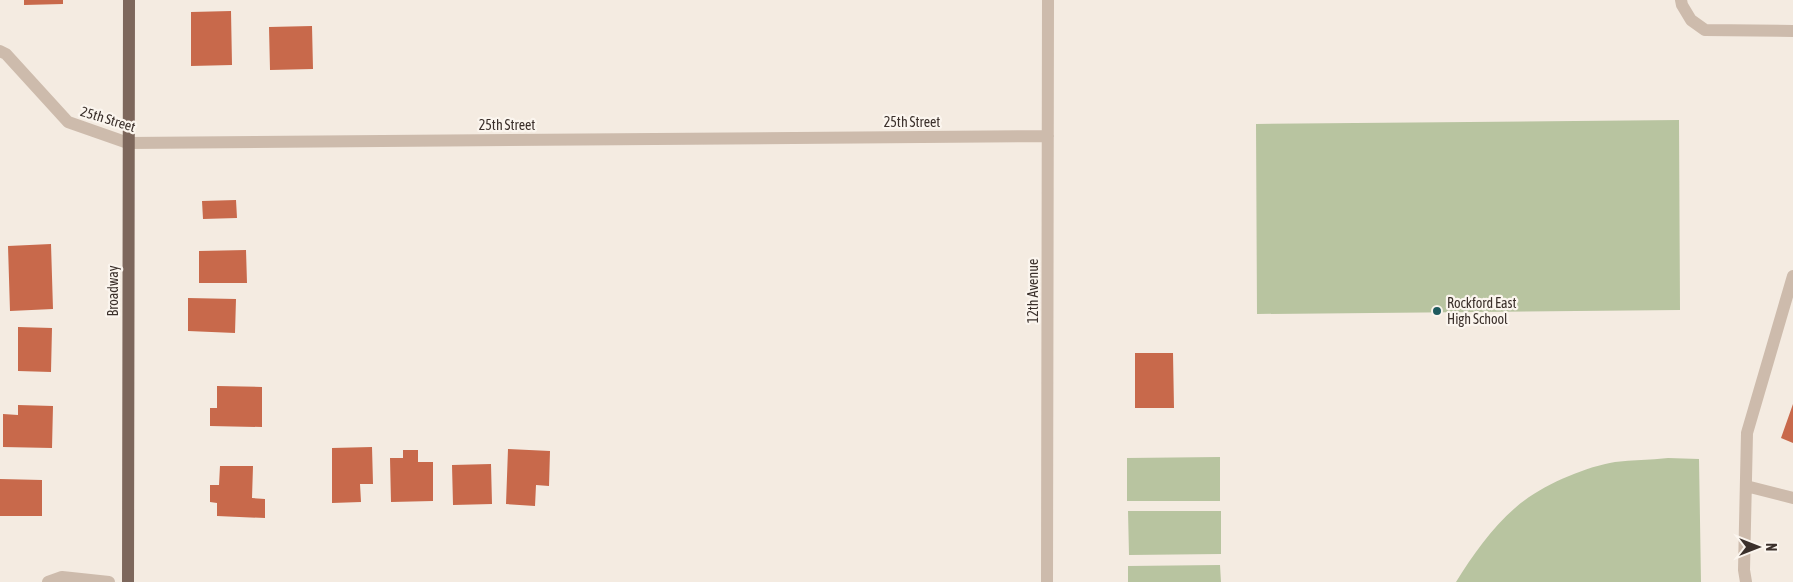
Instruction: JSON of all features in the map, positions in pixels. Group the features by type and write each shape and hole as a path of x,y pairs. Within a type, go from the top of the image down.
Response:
{"main road":[{"name":"Broadway","path":"128,582 129,0"}],"street":[{"name":"12th Avenue","path":"1047,582 1048,0"},
{"path":"1682,0 1682,5 1691,20 1706,30 1793,31"},
{"name":"25th Street","path":"0,51 6,54 68,122 128,143 1048,136"},
{"path":"1746,582 1746,433 1793,276"},
{"path":"1746,486 1793,498"},
{"path":"48,582 62,577 109,582"}],"green space":[{"path":"1679,120 1680,310 1257,314 1256,124"},
{"path":"1220,457 1220,501 1127,501 1127,458"},
{"path":"1668,458 1699,459 1701,582 1456,582 1498,524 1515,508 1536,493 1562,479 1590,468 1621,461"},
{"path":"1128,511 1221,511 1221,554 1129,555"},
{"path":"1220,565 1221,582 1128,582 1128,566"}],"building":[{"path":"24,0 63,0 63,4 24,5"},
{"path":"231,11 232,65 191,66 191,12"},
{"path":"312,26 313,69 270,70 269,27"},
{"path":"236,200 237,218 203,219 202,201"},
{"path":"51,244 53,309 10,311 8,246"},
{"path":"246,250 247,283 199,283 199,251"},
{"path":"188,298 236,299 235,333 188,331"},
{"path":"18,327 52,328 51,372 18,371"},
{"path":"1135,353 1173,353 1174,408 1135,408"},
{"path":"217,386 262,387 262,427 210,426 210,408 217,408"},
{"path":"1793,404 1793,443 1781,438"},
{"path":"18,405 53,406 52,448 3,447 3,414 18,415"},
{"path":"372,447 373,484 360,484 361,502 332,503 332,448"},
{"path":"508,449 550,451 549,486 536,485 535,506 506,504"},
{"path":"403,450 418,450 418,462 433,462 433,501 391,502 390,458 403,458"},
{"path":"491,464 492,504 453,505 452,465"},
{"path":"220,466 253,466 252,498 265,499 265,518 217,516 217,503 210,502 210,485 219,485"},
{"path":"0,479 42,480 42,516 0,516"}],"place":[{"name":"Rockford East High School","path":"1437,311"}]}
